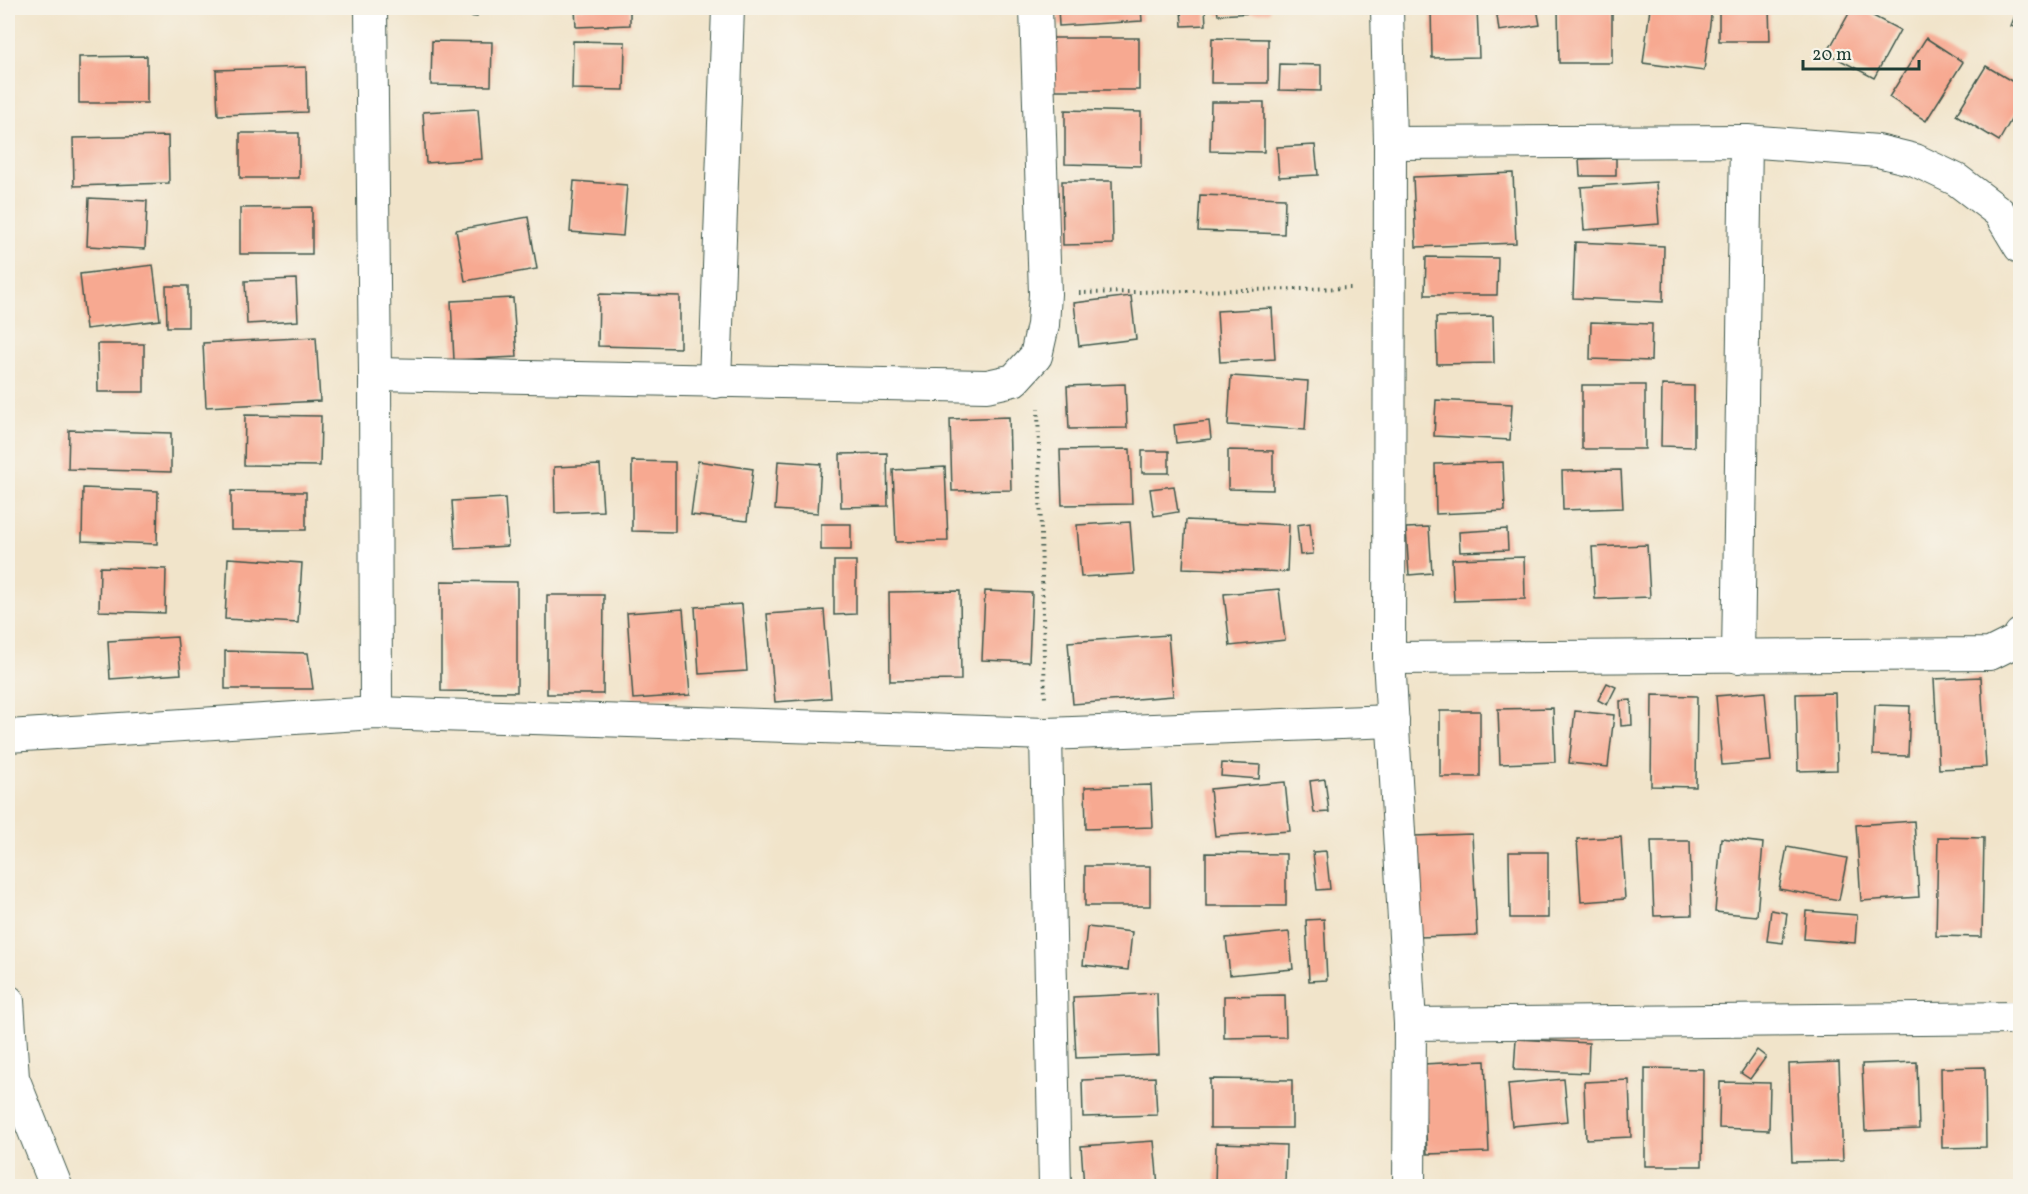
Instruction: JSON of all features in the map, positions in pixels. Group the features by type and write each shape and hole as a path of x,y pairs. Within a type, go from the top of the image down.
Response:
{"street":[{"path":"371,8 376,713"},
{"path":"715,382 729,8"},
{"path":"375,374 987,387 1014,380 1036,356 1043,325 1045,294 1036,8"},
{"path":"1387,8 1390,143 1389,658 1410,1024 1409,1186"},
{"path":"1390,143 1746,141 1878,151 1915,160 1957,180 1999,212 2020,247"},
{"path":"1738,657 1746,141"},
{"path":"1389,658 1990,654 2018,640 2020,635"},
{"path":"8,736 376,713 1046,734 1393,721"},
{"path":"1046,734 1054,1186"},
{"path":"8,1001 10,1081 56,1186"},
{"path":"1410,1024 2020,1018"}],"path":[{"path":"1045,294 1390,287"},
{"path":"1036,356 1046,734"}],"building":[{"path":"420,8 478,8 477,17 420,11"},
{"path":"575,8 630,8 630,25 576,27"},
{"path":"1058,8 1141,8 1142,21 1059,26"},
{"path":"1181,8 1205,8 1206,25 1182,26"},
{"path":"1217,8 1270,8 1270,12 1218,15"},
{"path":"1431,8 1477,8 1479,57 1432,58"},
{"path":"1496,8 1537,8 1540,25 1499,31"},
{"path":"1558,8 1612,8 1612,63 1559,63"},
{"path":"1650,8 1712,8 1704,71 1643,63"},
{"path":"1719,8 1769,8 1770,41 1719,41"},
{"path":"1852,8 1858,8 1900,30 1874,78 1827,53"},
{"path":"2020,8 2020,29 2011,26"},
{"path":"1051,38 1139,38 1139,90 1052,90"},
{"path":"1212,38 1268,39 1268,83 1211,83"},
{"path":"1926,38 1963,62 1926,121 1889,97"},
{"path":"432,41 492,42 491,86 431,85"},
{"path":"573,41 625,42 624,90 572,89"},
{"path":"147,56 147,103 79,103 79,57"},
{"path":"1280,64 1321,65 1321,91 1279,90"},
{"path":"1986,66 2020,86 2020,104 1999,141 1956,115"},
{"path":"306,67 307,112 218,115 216,70"},
{"path":"1211,102 1264,102 1264,152 1210,151"},
{"path":"478,109 482,159 426,163 423,112"},
{"path":"1065,110 1141,112 1141,166 1065,164"},
{"path":"240,133 299,133 299,178 240,178"},
{"path":"168,136 169,183 74,186 73,138"},
{"path":"1315,145 1318,175 1279,177 1277,147"},
{"path":"1616,158 1616,176 1580,176 1579,159"},
{"path":"1513,173 1516,243 1416,247 1413,177"},
{"path":"574,181 627,185 623,236 570,232"},
{"path":"1062,181 1112,181 1113,244 1063,245"},
{"path":"1656,182 1659,224 1584,230 1581,187"},
{"path":"1200,195 1285,198 1284,234 1198,231"},
{"path":"89,198 147,201 145,249 87,246"},
{"path":"312,207 312,254 240,254 240,208"},
{"path":"528,217 537,269 465,281 456,230"},
{"path":"1575,242 1664,246 1663,302 1573,298"},
{"path":"1426,257 1498,258 1497,295 1425,295"},
{"path":"153,265 160,320 86,329 80,274"},
{"path":"296,279 298,321 247,324 245,281"},
{"path":"166,286 188,286 188,327 167,327"},
{"path":"599,294 680,296 680,348 598,346"},
{"path":"1131,296 1136,339 1079,346 1074,303"},
{"path":"513,298 517,357 454,360 451,301"},
{"path":"1272,308 1275,359 1220,362 1217,311"},
{"path":"1493,316 1494,363 1437,364 1436,317"},
{"path":"1591,322 1652,324 1651,361 1590,359"},
{"path":"316,337 320,401 206,407 203,343"},
{"path":"97,344 144,344 144,392 98,392"},
{"path":"1231,376 1308,381 1305,430 1228,425"},
{"path":"1125,384 1127,428 1069,429 1067,386"},
{"path":"1582,385 1645,385 1645,449 1582,449"},
{"path":"1662,385 1694,386 1694,447 1661,446"},
{"path":"1436,400 1512,404 1510,440 1434,436"},
{"path":"245,415 321,416 320,466 244,465"},
{"path":"1009,417 1011,490 952,491 950,419"},
{"path":"1209,421 1211,439 1176,443 1174,425"},
{"path":"69,430 171,433 171,472 68,469"},
{"path":"1130,449 1132,504 1062,505 1060,450"},
{"path":"1228,450 1273,451 1273,490 1228,489"},
{"path":"1142,451 1169,451 1169,473 1142,473"},
{"path":"887,453 888,506 841,507 840,454"},
{"path":"632,461 675,462 675,532 632,531"},
{"path":"698,461 753,469 747,521 691,515"},
{"path":"778,461 821,464 818,513 775,510"},
{"path":"1503,462 1505,511 1436,514 1435,464"},
{"path":"600,465 603,511 555,513 554,467"},
{"path":"945,467 948,541 896,542 893,470"},
{"path":"1621,470 1623,508 1563,510 1562,471"},
{"path":"1174,486 1178,512 1154,516 1150,489"},
{"path":"83,488 158,491 157,544 82,541"},
{"path":"231,491 306,492 306,530 231,530"},
{"path":"505,498 508,546 455,549 452,501"},
{"path":"1186,520 1289,525 1287,572 1183,568"},
{"path":"1130,522 1134,574 1081,577 1077,525"},
{"path":"1310,523 1313,554 1300,555 1297,525"},
{"path":"821,524 851,524 851,550 821,550"},
{"path":"1429,527 1432,573 1409,575 1406,528"},
{"path":"1507,529 1508,550 1460,552 1459,532"},
{"path":"1647,545 1650,597 1595,599 1592,547"},
{"path":"1524,557 1525,599 1454,601 1452,559"},
{"path":"228,558 302,563 298,623 225,619"},
{"path":"834,561 856,561 856,614 834,615"},
{"path":"100,567 166,569 165,613 99,611"},
{"path":"441,581 517,582 517,692 441,691"},
{"path":"1279,589 1285,640 1230,646 1224,594"},
{"path":"960,591 961,680 890,681 889,592"},
{"path":"985,591 1032,593 1029,662 982,660"},
{"path":"547,595 604,595 603,694 547,694"},
{"path":"742,604 747,671 699,674 695,607"},
{"path":"683,609 690,695 633,699 627,613"},
{"path":"824,610 831,698 775,702 767,614"},
{"path":"1168,635 1173,696 1073,704 1068,642"},
{"path":"177,637 181,674 110,679 108,641"},
{"path":"225,651 308,653 313,689 225,689"},
{"path":"1981,677 1986,767 1939,769 1934,679"},
{"path":"1607,683 1616,687 1607,705 1598,700"},
{"path":"1765,692 1771,761 1722,765 1716,696"},
{"path":"1835,693 1837,770 1798,771 1796,694"},
{"path":"1652,695 1697,696 1696,787 1651,786"},
{"path":"1631,700 1632,725 1621,726 1620,701"},
{"path":"1875,705 1910,706 1908,756 1873,755"},
{"path":"1553,708 1555,762 1500,764 1498,709"},
{"path":"1440,711 1480,711 1480,777 1440,777"},
{"path":"1575,711 1614,715 1608,767 1569,763"},
{"path":"1222,763 1260,765 1259,779 1221,776"},
{"path":"1325,779 1329,812 1314,813 1310,781"},
{"path":"1285,782 1290,831 1215,836 1210,789"},
{"path":"1151,785 1153,827 1086,829 1085,787"},
{"path":"1914,821 1919,897 1861,901 1856,825"},
{"path":"1472,834 1477,935 1419,937 1414,836"},
{"path":"1621,837 1625,899 1581,902 1577,839"},
{"path":"1938,837 1984,838 1982,937 1936,936"},
{"path":"1721,838 1763,843 1757,916 1715,912"},
{"path":"1651,841 1690,841 1692,915 1654,916"},
{"path":"1787,847 1847,858 1839,900 1779,889"},
{"path":"1326,851 1330,889 1317,890 1313,852"},
{"path":"1509,852 1548,852 1548,918 1510,918"},
{"path":"1206,853 1286,854 1286,906 1206,906"},
{"path":"1085,866 1150,866 1150,906 1085,906"},
{"path":"1771,910 1787,913 1783,943 1767,941"},
{"path":"1806,911 1857,915 1855,943 1804,939"},
{"path":"1324,919 1327,980 1309,981 1306,920"},
{"path":"1087,927 1132,932 1128,970 1083,965"},
{"path":"1289,932 1293,969 1230,975 1226,938"},
{"path":"1157,993 1159,1055 1076,1058 1073,997"},
{"path":"1285,995 1286,1037 1224,1038 1224,996"},
{"path":"1516,1039 1589,1043 1588,1073 1514,1070"},
{"path":"1757,1050 1766,1057 1750,1079 1741,1073"},
{"path":"1485,1061 1489,1152 1427,1154 1423,1064"},
{"path":"1839,1062 1843,1161 1792,1162 1789,1064"},
{"path":"1917,1062 1919,1129 1865,1131 1862,1064"},
{"path":"1985,1067 1986,1147 1942,1148 1941,1068"},
{"path":"1645,1068 1703,1069 1702,1166 1645,1166"},
{"path":"1155,1077 1157,1115 1083,1117 1082,1080"},
{"path":"1210,1079 1292,1080 1292,1128 1210,1128"},
{"path":"1564,1079 1568,1121 1512,1126 1508,1084"},
{"path":"1629,1080 1631,1137 1586,1139 1584,1082"},
{"path":"1720,1082 1770,1083 1769,1130 1719,1128"},
{"path":"1154,1141 1158,1186 1084,1186 1081,1146"},
{"path":"1216,1143 1286,1145 1285,1186 1215,1186"}]}
